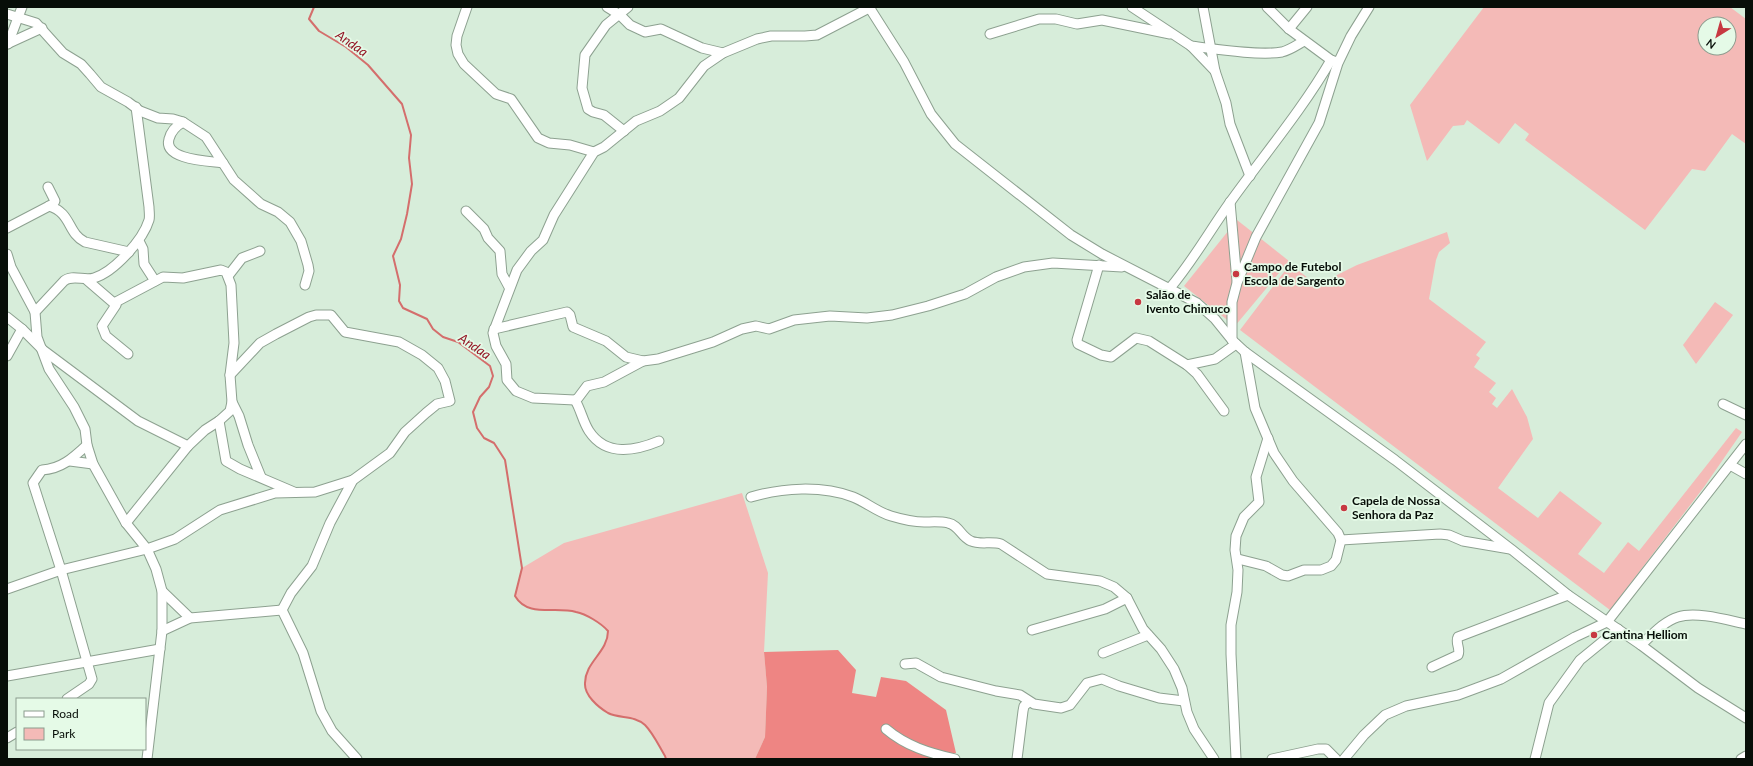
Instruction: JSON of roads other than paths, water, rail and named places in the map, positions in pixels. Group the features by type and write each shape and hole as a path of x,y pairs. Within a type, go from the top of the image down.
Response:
{"street":[{"path":"8,44 22,7"},
{"path":"467,7 457,36 456,45 458,54 464,64 496,94 512,99 538,138 549,143 594,152"},
{"path":"606,7 644,32 661,29 702,48 723,53"},
{"path":"624,131 604,115 588,109 582,88 585,55 606,25 628,7"},
{"path":"1126,267 1053,263 1024,267 996,277 970,292 928,306 892,315 867,318 830,316 794,320 768,329 756,326 713,342 658,359 643,361 604,382 587,386 575,400 533,398 516,391 507,380 506,364 493,338 494,328 510,287 524,260 543,240 554,216 594,152 636,121 660,112 679,98 704,66 723,53 756,39 771,36 817,35 869,7 904,62 931,114 955,144 1071,235 1126,267 1197,303 1215,318 1234,342 1245,352 1395,460 1568,595 1641,645 1698,688 1746,718"},
{"path":"1132,7 1191,46 1215,71"},
{"path":"1203,7 1215,71 1226,103 1230,124 1250,176"},
{"path":"1267,7 1289,29 1334,62"},
{"path":"1289,29 1307,7"},
{"path":"1170,288 1188,267 1230,202 1334,62 1369,7"},
{"path":"7,14 30,20 42,28 63,53 81,64 101,87 147,115 183,122 206,137 234,180 248,194 265,207 285,216 290,222 301,241 308,265 309,271 305,285"},
{"path":"990,34 1034,20 1056,20 1077,24 1102,20 1178,36"},
{"path":"8,44 42,28"},
{"path":"1191,46 1212,49 1281,52 1304,41"},
{"path":"1234,342 1232,302 1237,283 1256,238 1319,123 1334,62"},
{"path":"35,312 67,278 87,280 106,272 139,241 149,219 150,207 136,107"},
{"path":"183,122 172,132 168,140 168,146 171,150 182,157 222,163"},
{"path":"7,228 50,206 54,201 48,187"},
{"path":"1230,202 1237,283"},
{"path":"50,206 58,209 65,215 79,239 85,242 129,252"},
{"path":"466,211 484,229 488,238 500,250 502,274 510,287"},
{"path":"139,241 144,254 144,264 155,281"},
{"path":"228,276 242,258 260,251"},
{"path":"7,254 11,267 35,312 37,337 49,369 58,381 85,429 87,445 93,464 126,523 147,549 156,569 162,591 162,631 147,759"},
{"path":"1098,265 1077,340 1078,344 1101,355 1112,357 1130,340 1140,338 1149,341 1187,365 1197,374 1224,410"},
{"path":"114,302 163,278 183,278 221,270 228,276 231,285 234,343 230,376 232,402 230,411 220,421 204,430 188,446 126,523"},
{"path":"87,280 114,302 116,308 104,322 102,326 103,331 128,354"},
{"path":"494,328 567,312 570,315 573,327 606,341 626,357 643,361"},
{"path":"7,589 61,570 147,549 175,539 220,510 276,493 315,492 353,480 390,453 405,432 437,404 450,401 445,381 438,368 422,355 399,342 350,334 342,329 331,315 324,314 309,317 260,343 230,376"},
{"path":"7,317 22,329 43,350 138,421 188,446"},
{"path":"7,356 22,329"},
{"path":"1187,365 1215,358 1234,342"},
{"path":"1238,559 1266,566 1282,576 1288,576 1304,570 1321,570 1331,566 1336,560 1341,540 1338,533 1293,481 1274,453 1255,408 1245,352"},
{"path":"58,381 68,368"},
{"path":"575,400 590,432 602,445 627,451 645,447 659,441"},
{"path":"232,402 239,416 248,445 261,477"},
{"path":"1723,404 1746,415"},
{"path":"220,421 226,461 240,469 295,492"},
{"path":"1236,759 1231,625 1237,592 1238,559 1235,550 1236,536 1241,522 1259,502 1256,477 1268,438"},
{"path":"1344,759 1364,735 1385,715 1406,706 1458,695 1502,679 1575,637 1606,622 1746,444"},
{"path":"68,698 91,681 61,570 33,483 42,470 53,469 70,461 87,445"},
{"path":"70,461 93,464"},
{"path":"1730,465 1746,474"},
{"path":"282,610 291,593 312,566 330,523 353,480"},
{"path":"750,497 771,491 800,490 825,491 852,497 889,516 922,522 953,524 967,539 972,542 994,542 1001,544 1047,574 1100,581 1114,587 1127,598 1148,635 1161,649 1174,669 1194,730 1214,759"},
{"path":"1341,540 1440,534 1449,535 1463,541 1511,549"},
{"path":"162,591 190,618"},
{"path":"1432,667 1458,655 1459,651 1456,641 1458,637 1568,595"},
{"path":"1032,630 1105,608 1127,598"},
{"path":"162,631 190,618 282,610"},
{"path":"282,610 303,653 321,711 332,732 357,759"},
{"path":"1641,645 1671,620 1679,616 1702,616 1746,624"},
{"path":"1535,759 1549,703 1580,660 1618,629"},
{"path":"1103,653 1148,635"},
{"path":"7,676 160,649"},
{"path":"904,664 916,664 941,677 996,691 1020,695 1034,704 1065,707 1070,704 1087,683 1102,679 1119,686 1159,698 1184,701"},
{"path":"1017,759 1022,711 1024,706 1029,702"},
{"path":"886,729 896,738 912,746 955,759"},
{"path":"7,738 16,733"},
{"path":"1272,759 1318,749 1326,749 1336,759"},
{"path":"1741,759 1746,756"}],"waterway":[{"name":"Andaa","path":"314,7 309,19 319,31 346,47 368,65 402,104 411,135 409,158 412,184 401,239 393,256 400,285 399,301 403,308 427,319 433,329 443,337 458,342 490,366 493,376 489,387 480,397 473,412 477,428 484,438 494,443 505,460 522,568 515,596 520,603 534,609 568,610 580,613 597,622 608,631 604,645 592,663 586,676 585,687 587,692 596,704 608,713 632,718 645,725 666,759"}],"place":[{"name":"Campo de Futebol Escola de Sargento","path":"1236,274"},
{"name":"Salão de Ivento Chimuco","path":"1138,302"},
{"name":"Capela de Nossa Senhora da Paz","path":"1344,508"},
{"name":"Cantina Helliom","path":"1594,635"}]}
